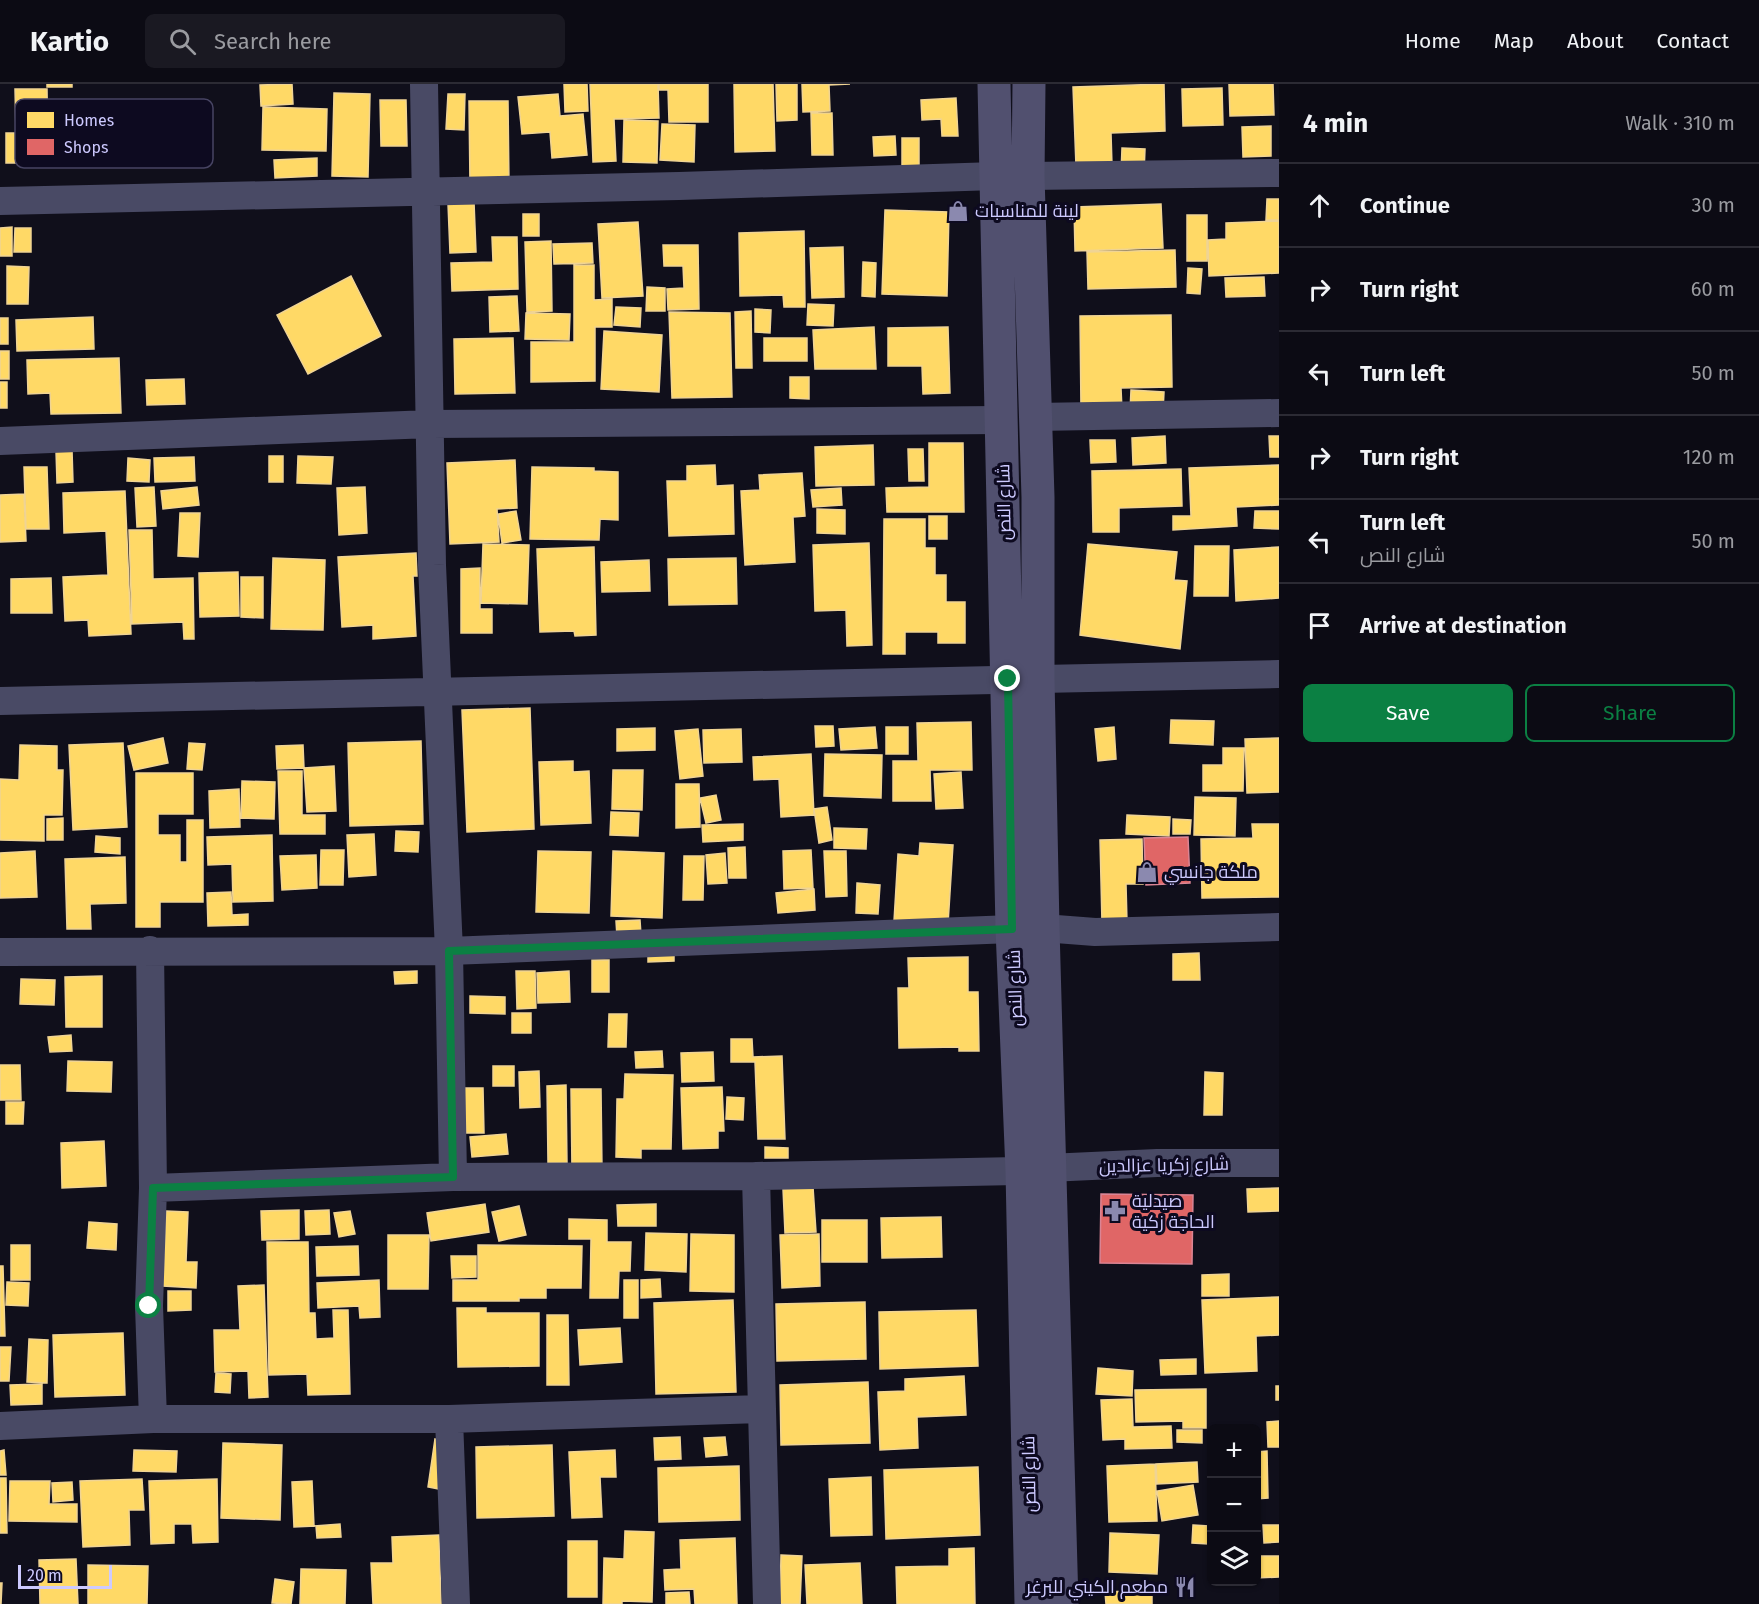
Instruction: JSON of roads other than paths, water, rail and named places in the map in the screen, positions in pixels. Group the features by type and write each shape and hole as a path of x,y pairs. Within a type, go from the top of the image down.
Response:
{"main road":[{"name":"شارع النص","path":"994,84 1012,176 1035,417 1038,497 1023,679"},
{"name":"شارع النص","path":"1029,84 1012,176 1002,420 1023,679 1027,929 1035,1170 1062,1604"},
{"name":"شارع النص","path":"1031,1604 1035,1170"}],"street":[{"path":"424,84 432,565 449,951 453,1177"},
{"path":"0,201 1012,176 1279,173"},
{"path":"1035,417 1279,413"},
{"path":"0,441 430,424 1002,420"},
{"path":"0,701 149,696 439,694 1279,675"},
{"path":"0,952 449,951 1027,929 1095,932 1279,927"},
{"path":"150,950 153,1188 149,1306 153,1419"},
{"name":"شارع زكريا عزالدين","path":"153,1188 453,1177 756,1176 1035,1170 1157,1163 1279,1163"},
{"path":"756,1176 766,1604"},
{"path":"0,1426 153,1419 449,1419 762,1409"},
{"path":"449,1419 456,1604"}],"place":[{"name":"لينة للمناسبات","path":"958,211"},
{"name":"ملكة جانسي","path":"1147,872"},
{"name":"صيدلية الحاجة زكية","path":"1115,1211"},
{"name":"مطعم الكيني للبرغر","path":"1185,1587"}]}
